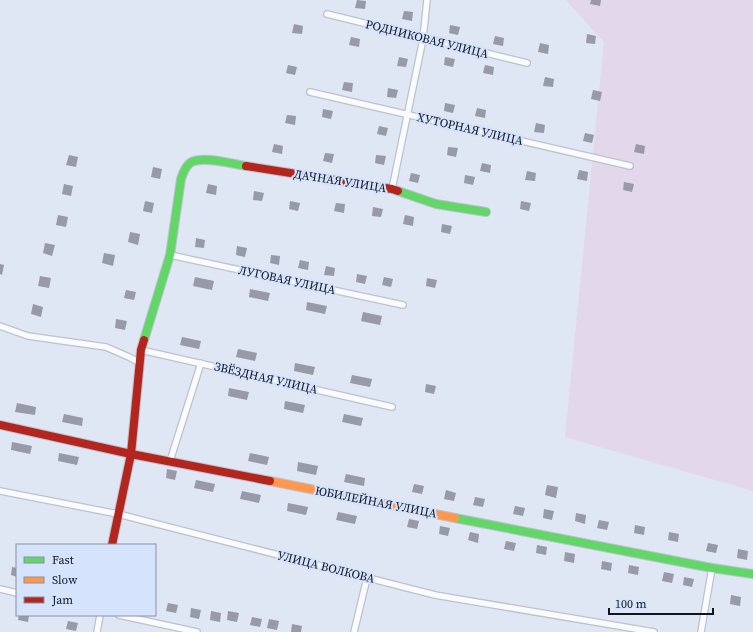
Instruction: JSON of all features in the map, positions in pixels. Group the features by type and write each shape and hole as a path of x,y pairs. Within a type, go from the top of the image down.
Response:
{"street":[{"path":"392,189 423,38 427,0"},
{"name":"РОДНИКОВАЯ УЛИЦА","path":"327,14 527,63"},
{"name":"ХУТОРНАЯ УЛИЦА","path":"310,92 630,166"},
{"name":"ДАЧНАЯ УЛИЦА","path":"170,255 182,179 186,167 192,160 201,159 392,189 436,204 486,212"},
{"path":"112,544 130,454 141,350 170,255"},
{"name":"ЛУГОВАЯ УЛИЦА","path":"170,255 404,305"},
{"path":"0,326 28,336 106,347 140,363"},
{"name":"ЗВЁЗДНАЯ УЛИЦА","path":"141,350 392,407"},
{"path":"170,462 201,363"},
{"name":"ЮБИЛЕЙНАЯ УЛИЦА","path":"0,425 170,462 712,568 753,574"},
{"name":"УЛИЦА ВОЛКОВА","path":"0,491 118,514 435,595 654,632"},
{"path":"701,632 712,568"},
{"path":"354,632 367,578"},
{"path":"0,589 16,593"},
{"path":"97,632 100,616"},
{"path":"124,616 197,632"}],"shaded area":[{"path":"566,0 753,0 753,491 565,437 604,42"}],"building":[{"path":"357,0 366,1 365,9 355,8"},
{"path":"591,0 601,0 600,6 590,4"},
{"path":"404,11 413,12 412,21 402,19"},
{"path":"294,24 303,26 302,34 292,33"},
{"path":"450,25 460,27 458,35 449,33"},
{"path":"587,34 596,36 595,44 586,43"},
{"path":"495,36 504,38 503,46 493,44"},
{"path":"351,37 360,39 359,47 349,45"},
{"path":"540,43 549,45 548,54 538,52"},
{"path":"399,57 408,59 406,67 397,66"},
{"path":"445,57 455,59 453,67 444,65"},
{"path":"288,65 297,67 295,75 286,73"},
{"path":"485,65 494,67 493,75 483,73"},
{"path":"545,77 554,79 553,87 543,86"},
{"path":"344,82 353,83 352,92 342,90"},
{"path":"388,88 398,90 396,98 387,97"},
{"path":"593,90 602,92 600,101 591,99"},
{"path":"445,103 455,105 453,113 444,111"},
{"path":"477,108 486,110 485,118 475,116"},
{"path":"323,109 333,111 331,119 322,117"},
{"path":"287,115 296,116 295,125 285,123"},
{"path":"536,123 545,125 544,133 534,132"},
{"path":"379,126 388,128 386,136 377,134"},
{"path":"585,133 594,135 592,143 583,141"},
{"path":"274,144 283,146 282,154 272,152"},
{"path":"636,144 645,146 644,154 634,152"},
{"path":"448,147 458,148 456,157 447,155"},
{"path":"325,153 334,154 332,163 323,161"},
{"path":"69,155 78,157 76,167 66,165"},
{"path":"376,155 386,156 384,165 375,163"},
{"path":"482,163 491,165 490,173 480,171"},
{"path":"153,167 162,169 160,179 151,177"},
{"path":"579,170 588,172 587,181 577,179"},
{"path":"527,171 536,173 535,181 525,180"},
{"path":"411,173 420,175 418,183 409,181"},
{"path":"465,175 475,177 473,185 464,183"},
{"path":"624,182 634,184 632,192 623,190"},
{"path":"64,184 73,186 71,196 62,194"},
{"path":"208,184 217,186 216,195 206,193"},
{"path":"254,191 264,193 262,201 253,200"},
{"path":"145,201 154,203 152,213 143,211"},
{"path":"290,201 300,203 298,211 289,209"},
{"path":"521,201 531,203 529,211 520,209"},
{"path":"336,203 345,204 344,213 334,211"},
{"path":"373,207 383,209 381,217 372,216"},
{"path":"58,215 68,217 66,227 56,225"},
{"path":"405,215 414,217 413,226 403,224"},
{"path":"442,224 452,226 450,234 441,232"},
{"path":"130,232 140,234 138,245 128,242"},
{"path":"196,238 205,240 204,248 195,247"},
{"path":"45,243 55,245 52,256 43,253"},
{"path":"237,246 247,248 245,257 236,255"},
{"path":"104,253 115,255 113,266 102,263"},
{"path":"271,255 280,256 279,265 270,263"},
{"path":"300,260 309,262 308,270 298,268"},
{"path":"0,264 4,265 2,275 0,274"},
{"path":"326,266 335,268 334,276 324,275"},
{"path":"357,274 367,276 365,284 356,282"},
{"path":"40,276 51,278 49,288 38,286"},
{"path":"195,277 214,281 212,290 193,286"},
{"path":"384,277 393,279 391,287 382,285"},
{"path":"427,278 437,280 435,288 426,286"},
{"path":"250,289 270,293 268,301 249,297"},
{"path":"126,290 136,292 134,300 124,298"},
{"path":"307,302 327,306 325,314 306,310"},
{"path":"33,304 43,307 41,317 31,314"},
{"path":"363,312 382,316 380,325 361,321"},
{"path":"116,319 127,321 125,330 115,328"},
{"path":"182,337 201,341 199,349 180,345"},
{"path":"238,349 257,353 255,361 236,357"},
{"path":"295,363 315,367 313,375 294,371"},
{"path":"352,375 372,379 370,387 350,383"},
{"path":"426,384 436,386 434,394 425,392"},
{"path":"229,388 249,392 247,400 228,396"},
{"path":"285,401 305,405 303,413 284,409"},
{"path":"17,403 36,407 35,415 15,412"},
{"path":"64,414 83,418 82,426 62,422"},
{"path":"344,414 363,418 361,426 342,422"},
{"path":"12,442 32,446 30,454 11,450"},
{"path":"59,453 79,457 77,465 58,461"},
{"path":"250,453 269,457 267,465 248,461"},
{"path":"298,462 318,466 316,475 297,471"},
{"path":"167,469 177,471 175,480 166,478"},
{"path":"346,474 365,478 364,486 344,482"},
{"path":"196,480 215,484 213,492 194,488"},
{"path":"414,484 424,486 422,494 412,492"},
{"path":"547,485 558,487 556,498 545,495"},
{"path":"446,490 456,493 454,501 444,499"},
{"path":"242,491 261,495 259,503 240,499"},
{"path":"475,497 485,499 483,507 473,505"},
{"path":"288,503 308,507 306,515 287,511"},
{"path":"515,506 525,508 523,516 513,514"},
{"path":"544,509 554,511 552,520 543,518"},
{"path":"338,512 357,516 355,524 336,520"},
{"path":"576,513 586,515 585,524 575,521"},
{"path":"409,519 419,521 417,529 407,527"},
{"path":"599,520 609,522 607,530 597,528"},
{"path":"635,525 645,527 644,535 634,533"},
{"path":"440,526 450,528 448,536 439,534"},
{"path":"470,532 479,534 478,543 468,540"},
{"path":"669,532 679,534 678,542 668,540"},
{"path":"506,541 516,543 514,551 504,549"},
{"path":"708,543 718,545 716,553 706,551"},
{"path":"537,545 547,547 546,555 536,553"},
{"path":"738,549 748,551 747,560 737,558"},
{"path":"565,552 575,554 574,563 564,561"},
{"path":"602,561 612,563 611,571 601,569"},
{"path":"629,565 639,567 638,575 628,573"},
{"path":"12,567 16,568 16,577 11,575"},
{"path":"664,572 674,574 672,583 662,581"},
{"path":"684,577 694,579 692,587 683,585"},
{"path":"731,595 741,597 740,606 730,604"},
{"path":"168,603 178,605 176,613 166,611"},
{"path":"191,608 201,610 199,619 190,617"},
{"path":"211,611 221,613 220,622 210,620"},
{"path":"228,611 239,613 237,622 227,620"},
{"path":"19,616 29,616 28,622 18,620"},
{"path":"252,617 262,619 260,627 250,625"},
{"path":"269,619 279,621 277,630 267,628"},
{"path":"68,621 78,623 76,631 66,629"},
{"path":"292,624 302,626 301,632 291,632"}],"traffic: fast":[{"path":"144,340 170,255 181,179 185,168 190,163 202,160 246,166"},
{"path":"398,191 436,204 486,212"},
{"path":"455,518 712,568 753,574"}],"traffic: slow":[{"path":"270,481 455,518"}],"traffic: jam":[{"path":"246,166 398,191"},
{"path":"112,544 131,454 141,350 144,340"},
{"path":"0,425 131,454 270,481"}]}
